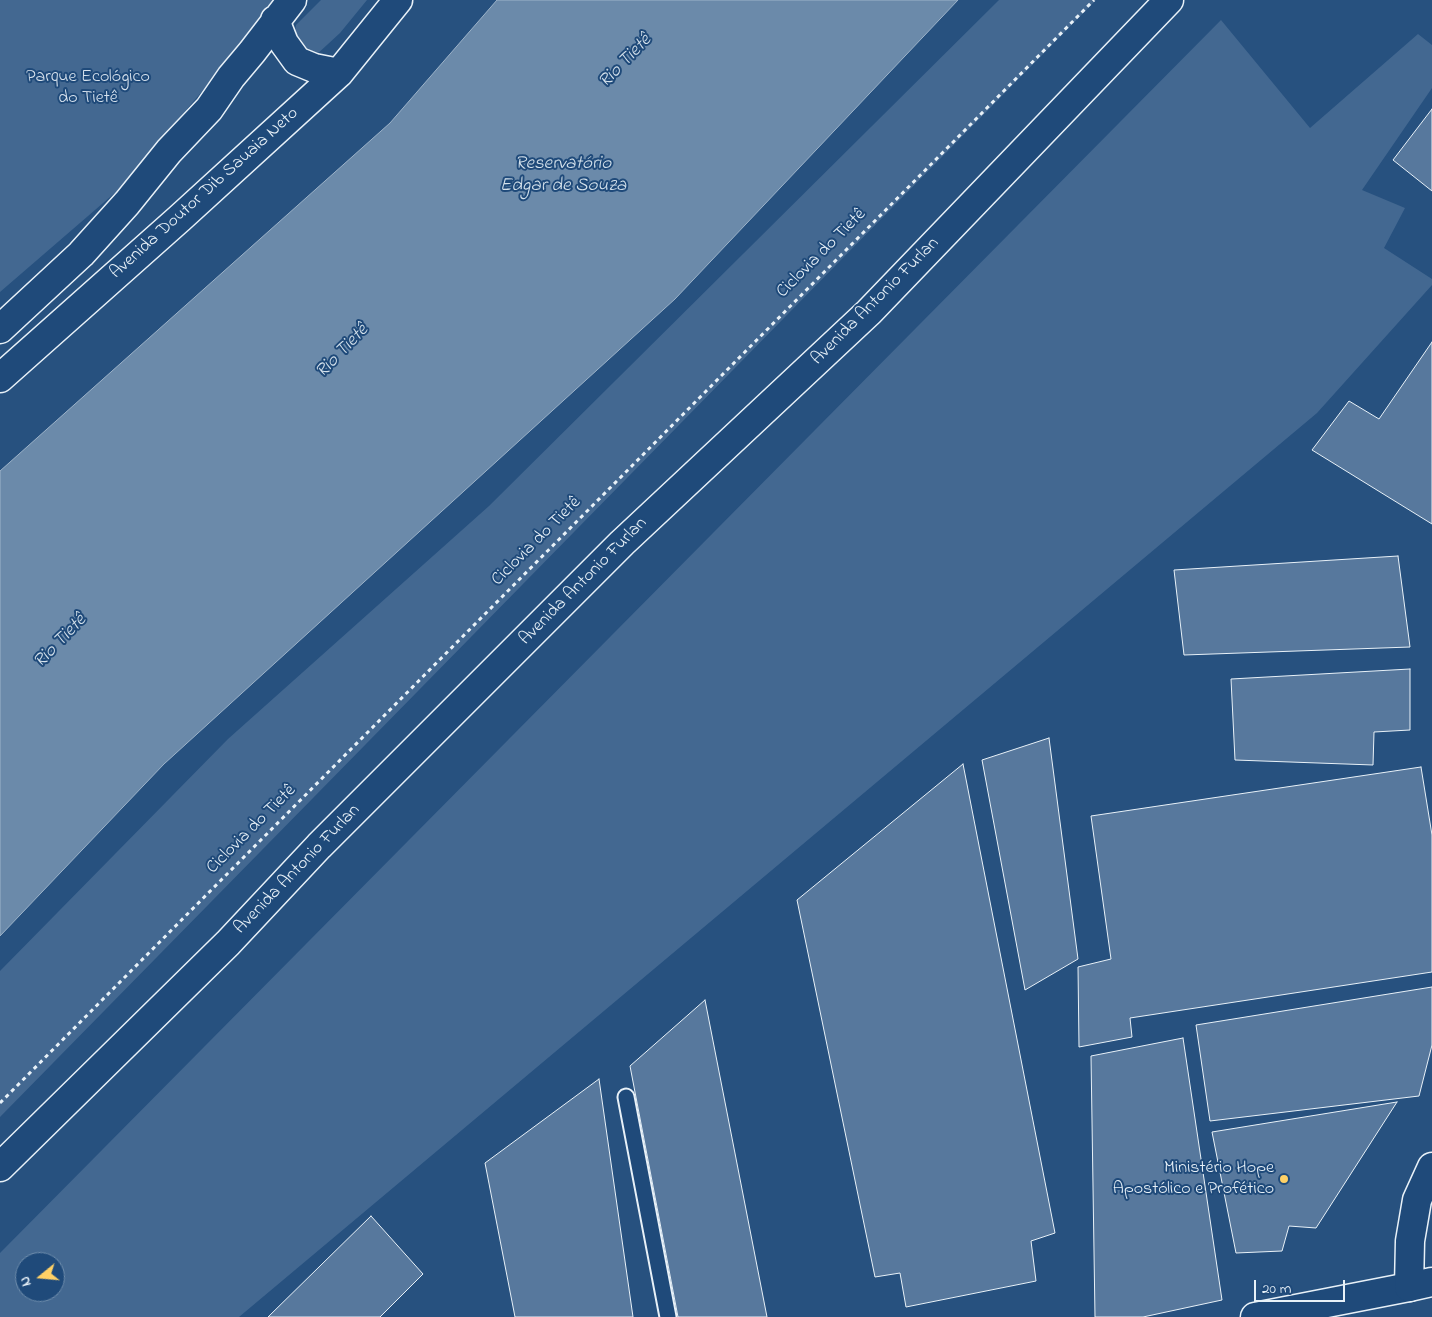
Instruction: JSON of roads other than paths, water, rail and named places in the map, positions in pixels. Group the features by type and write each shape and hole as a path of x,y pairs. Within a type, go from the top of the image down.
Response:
{"main road":[{"name":"Avenida Doutor Dib Sauaia Neto","path":"0,378 339,74 398,0"},
{"name":"Avenida Antonio Furlan","path":"0,1167 228,943 319,846 615,550 868,312 1169,0"},
{"path":"281,8 284,43 297,61 314,68 339,74"},
{"path":"0,329 81,254 127,204 169,151 209,109 230,77 252,52 281,8"},
{"path":"1255,1317 1420,1285 1410,1241 1417,1200 1432,1168"}],"lane":[{"path":"626,1097 668,1317"}],"water":[{"name":"Reservatório Edgar de Souza","path":"497,0 958,0 675,299 164,764 0,936 0,471 390,123"}],"place":[{"name":"Ministério Hope Apostólico e Profético","path":"1284,1179"}],"water label":[{"name":"Rio Tietê","path":"626,62"},
{"name":"Rio Tietê","path":"343,352"},
{"name":"Rio Tietê","path":"61,642"}],"park label":[{"name":"Parque Ecológico do Tietê","path":"88,88"}]}
